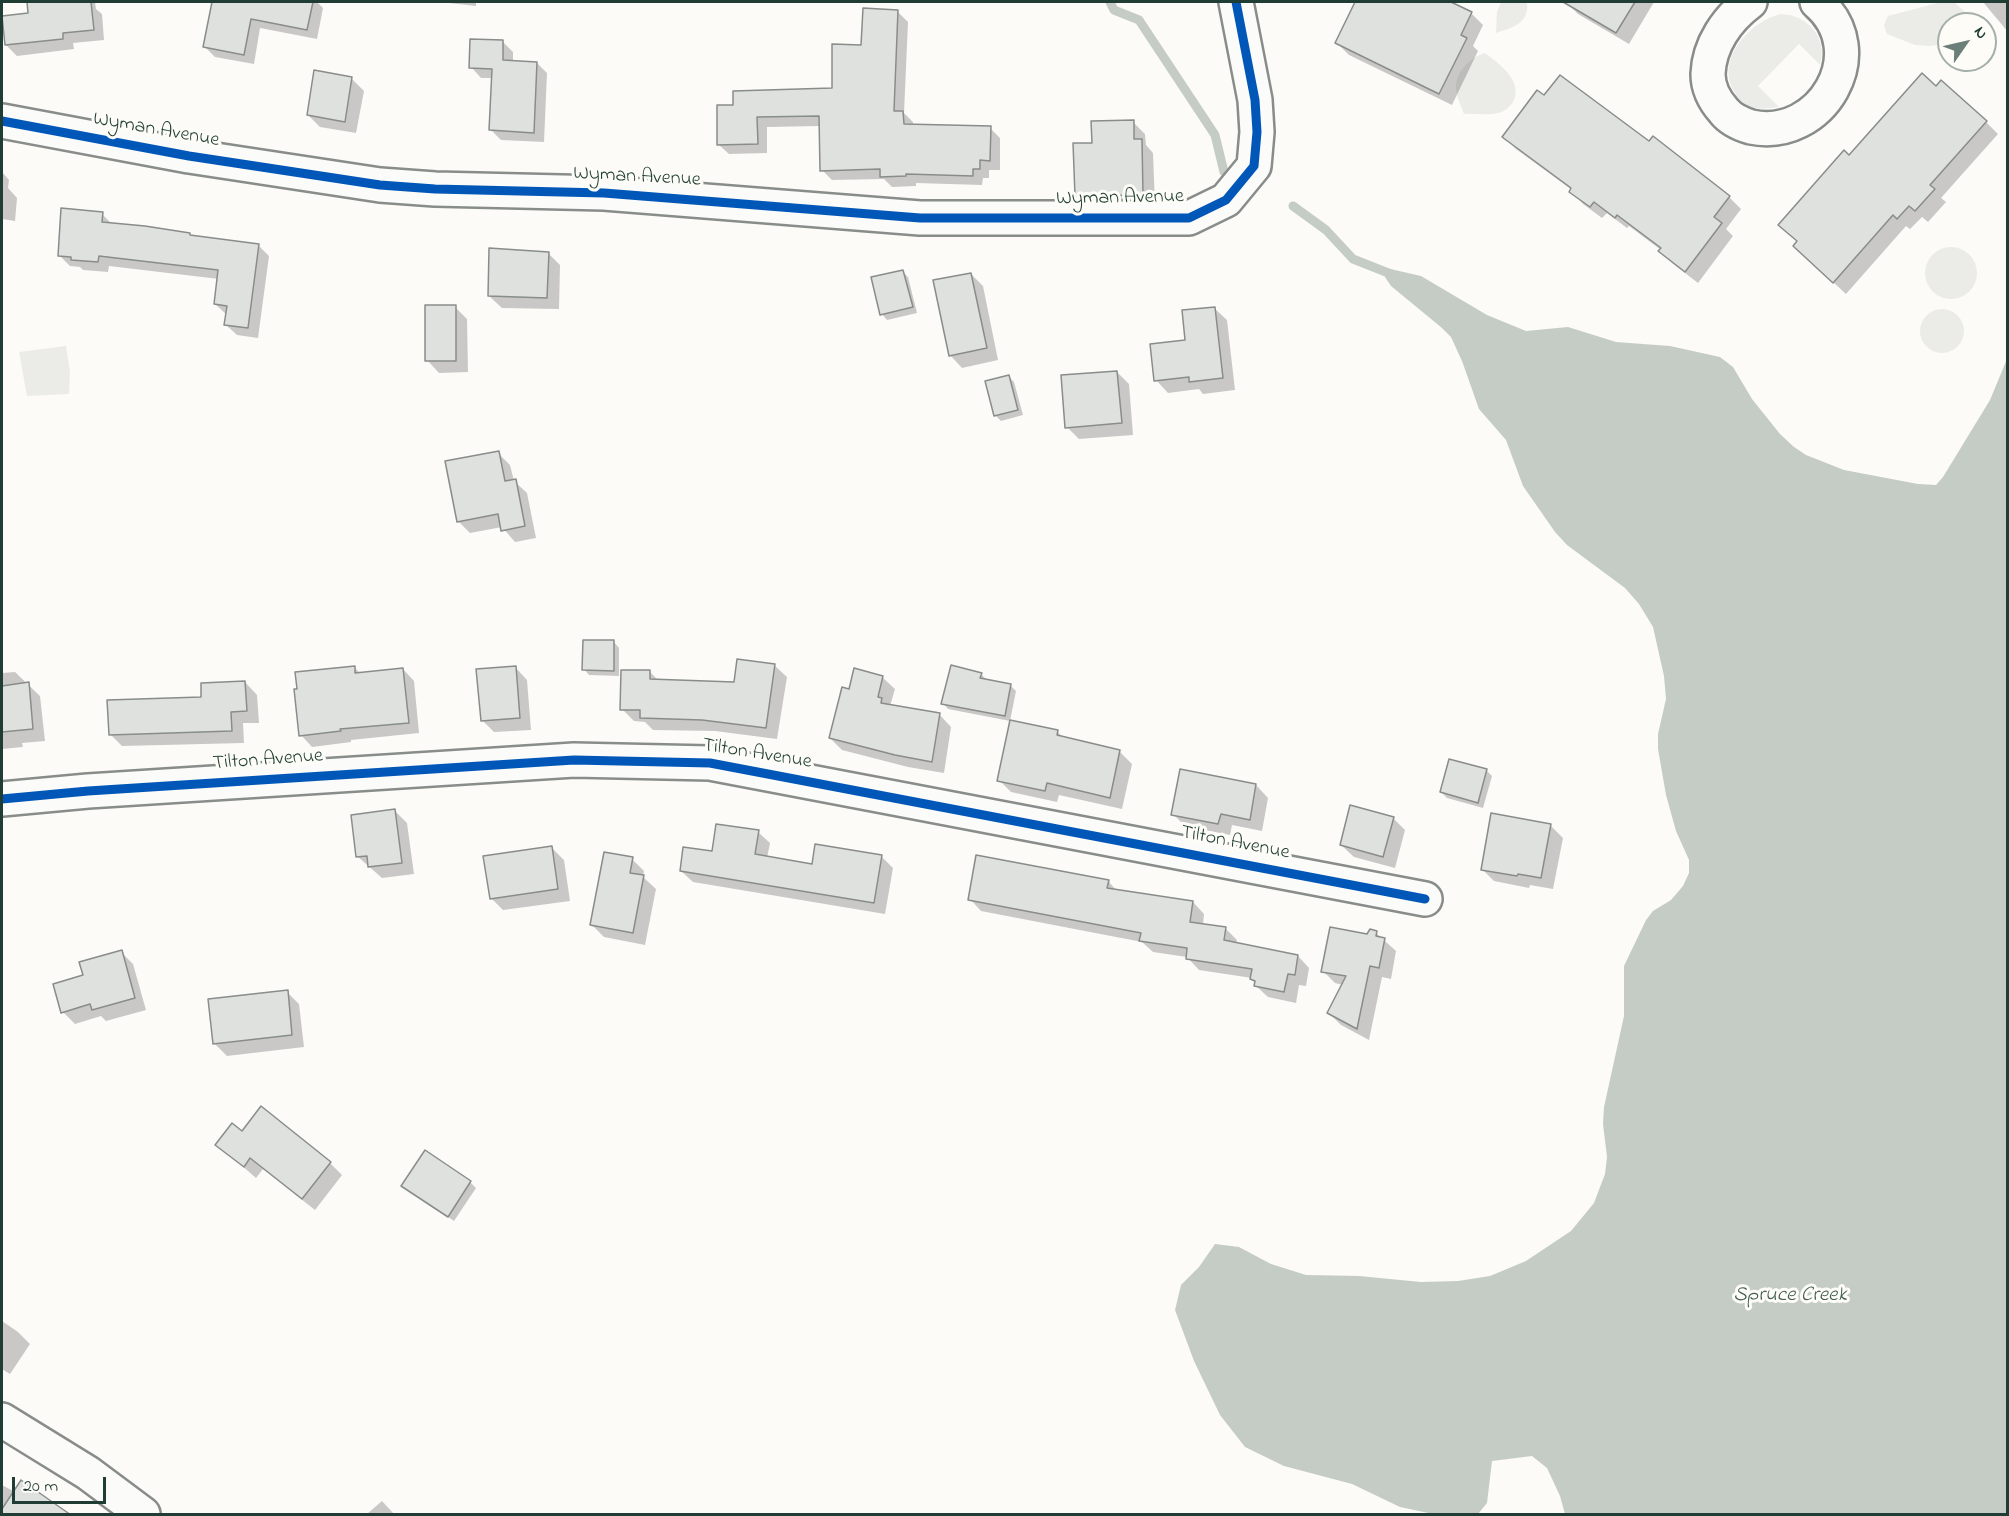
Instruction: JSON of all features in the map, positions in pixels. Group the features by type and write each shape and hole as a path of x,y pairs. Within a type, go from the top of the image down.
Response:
{"street":[{"name":"Wyman Avenue","path":"2,121 189,156 380,185 435,189 604,193 920,218 1190,218 1226,200 1254,166 1257,132 1255,100 1236,2"},
{"path":"1750,2 1731,19 1714,44 1710,56 1708,79 1710,89 1726,115 1744,125 1766,130 1792,124 1813,111 1826,99 1836,81 1842,58 1840,39 1830,15 1817,2"},
{"name":"Tilton Avenue","path":"2,799 99,790 574,760 710,763 1425,899"},
{"path":"2,1420 88,1473 143,1515"}],"shaded area":[{"path":"1501,2 1527,2 1527,9 1526,15 1519,24 1496,33 1497,12"},
{"path":"1941,2 1954,2 1965,12 1937,12 1937,45 1930,46 1915,45 1887,34 1884,25 1888,16"},
{"path":"1781,14 1800,19 1814,30 1821,46 1820,65 1799,44 1758,86 1779,107 1761,109 1751,107 1739,99 1729,79 1732,55 1747,33 1769,18"},
{"path":"1485,53 1509,74 1516,95 1513,102 1502,112 1464,114 1456,90 1458,77 1469,62"},
{"path":"1951,247 1965,251 1973,259 1977,273 1973,287 1965,295 1951,299 1937,295 1929,287 1925,273 1929,259 1937,251"},
{"path":"1942,309 1958,315 1964,331 1958,347 1942,353 1926,347 1920,331 1926,315"},
{"path":"66,346 70,372 69,394 27,396 19,352"}],"water":[{"name":"Spruce Creek","path":"1386,268 1421,276 1487,315 1526,331 1568,327 1616,342 1670,346 1720,357 1733,367 1752,399 1780,434 1806,455 1844,470 1918,484 1936,485 1943,477 1990,400 2007,359 2007,1514 1565,1514 1560,1496 1547,1468 1532,1456 1492,1461 1487,1503 1478,1514 1433,1514 1400,1507 1352,1484 1284,1466 1245,1447 1220,1415 1194,1361 1175,1310 1181,1285 1199,1267 1215,1244 1239,1247 1271,1264 1306,1275 1359,1276 1421,1282 1458,1281 1490,1276 1526,1261 1571,1231 1594,1203 1605,1174 1607,1157 1603,1124 1604,1107 1624,1016 1624,966 1646,920 1653,911 1671,900 1683,886 1689,873 1689,860 1676,831 1666,795 1658,749 1658,734 1666,699 1664,676 1653,627 1639,604 1625,588 1567,545 1555,532 1523,486 1506,440 1479,409 1451,337 1391,286 1385,277"}],"building":[{"path":"27,2 91,2 94,30 63,33 63,39 5,45 2,16 28,13"},
{"path":"212,2 313,2 307,30 251,19 244,55 203,47"},
{"path":"1355,2 1451,2 1472,12 1461,35 1467,38 1439,94 1335,43"},
{"path":"1563,2 1635,2 1616,33"},
{"path":"863,8 898,10 894,111 903,111 904,124 991,126 990,161 980,160 980,169 973,169 973,176 906,174 906,176 880,177 880,169 820,171 819,116 757,117 758,144 717,145 717,105 733,105 733,91 832,88 832,44 861,45"},
{"path":"470,39 503,40 503,60 537,62 534,133 489,130 492,69 469,68"},
{"path":"314,70 352,77 345,122 307,115"},
{"path":"1922,73 1936,86 1941,80 1987,121 1930,185 1935,189 1915,211 1909,206 1897,219 1893,215 1833,283 1793,246 1797,241 1778,225 1844,150 1849,155"},
{"path":"1560,75 1649,141 1653,136 1730,196 1714,217 1722,223 1685,272 1658,251 1661,248 1617,215 1615,218 1594,202 1590,207 1569,192 1571,188 1502,137 1537,90 1544,95"},
{"path":"1134,120 1134,139 1142,139 1143,195 1075,196 1073,143 1092,143 1091,121"},
{"path":"61,208 103,212 102,222 145,226 190,233 190,235 259,244 248,328 224,325 227,306 214,304 218,270 99,256 98,262 71,260 71,257 58,256"},
{"path":"489,248 549,252 547,298 488,296"},
{"path":"903,270 913,307 880,315 871,277"},
{"path":"971,273 987,348 949,356 933,280"},
{"path":"425,305 456,305 456,361 425,361"},
{"path":"1215,307 1223,378 1189,382 1189,377 1154,381 1150,344 1185,340 1182,310"},
{"path":"1117,371 1122,423 1065,428 1061,375"},
{"path":"1009,375 1018,410 994,416 985,381"},
{"path":"499,451 505,481 516,479 525,526 501,531 498,514 457,522 445,461"},
{"path":"583,640 614,640 614,671 582,670"},
{"path":"737,659 775,664 766,728 702,720 640,718 640,710 620,710 621,670 650,670 650,679 734,682"},
{"path":"951,665 982,673 980,678 1011,684 1005,716 941,704"},
{"path":"355,666 355,673 403,668 409,723 340,729 341,731 299,736 294,689 297,689 295,672"},
{"path":"516,666 520,718 481,721 476,669"},
{"path":"854,668 883,676 878,697 882,698 881,703 940,713 932,762 829,738 842,687 849,689"},
{"path":"245,681 247,711 231,712 232,731 109,735 107,700 201,697 201,683"},
{"path":"29,682 33,729 2,732 2,686"},
{"path":"1010,720 1058,730 1057,735 1120,750 1110,798 1047,783 1045,791 997,781"},
{"path":"1449,759 1487,769 1478,803 1440,792"},
{"path":"1180,769 1256,784 1250,820 1221,814 1218,824 1171,815"},
{"path":"1350,805 1394,817 1383,857 1340,845"},
{"path":"395,809 402,863 368,867 367,856 356,857 351,815"},
{"path":"1491,813 1551,824 1541,878 1481,870"},
{"path":"716,824 759,830 755,854 812,864 815,844 882,855 874,903 680,871 683,847 712,851"},
{"path":"552,846 558,889 490,899 483,856"},
{"path":"604,852 633,857 630,873 644,875 633,933 590,925"},
{"path":"976,855 1109,880 1107,888 1193,901 1190,922 1226,927 1224,940 1298,955 1295,975 1288,974 1284,992 1254,986 1255,981 1250,979 1252,969 1186,959 1187,948 1139,941 1141,933 968,900"},
{"path":"1330,927 1367,934 1370,929 1377,931 1376,936 1385,938 1379,968 1370,966 1357,1029 1327,1013 1346,976 1321,972"},
{"path":"122,950 135,998 92,1010 90,1004 61,1013 53,984 83,975 79,962"},
{"path":"288,990 292,1035 213,1044 208,999"},
{"path":"261,1106 331,1162 302,1199 250,1158 244,1167 215,1145 232,1123 242,1131"},
{"path":"425,1150 471,1181 448,1217 401,1186"},
{"path":"21,1480 71,1515 2,1515 2,1509"}],"waterway":[{"path":"1110,2 1114,10 1139,20 1215,135 1224,172"},
{"path":"1293,206 1326,230 1353,259 1396,276"}],"cycle path":[{"path":"2,121 189,156 380,185 435,189 604,193 920,218 1189,218 1226,200 1254,166 1257,132 1255,100 1236,2"},
{"path":"2,799 88,791 574,760 710,763 1425,899"}]}
